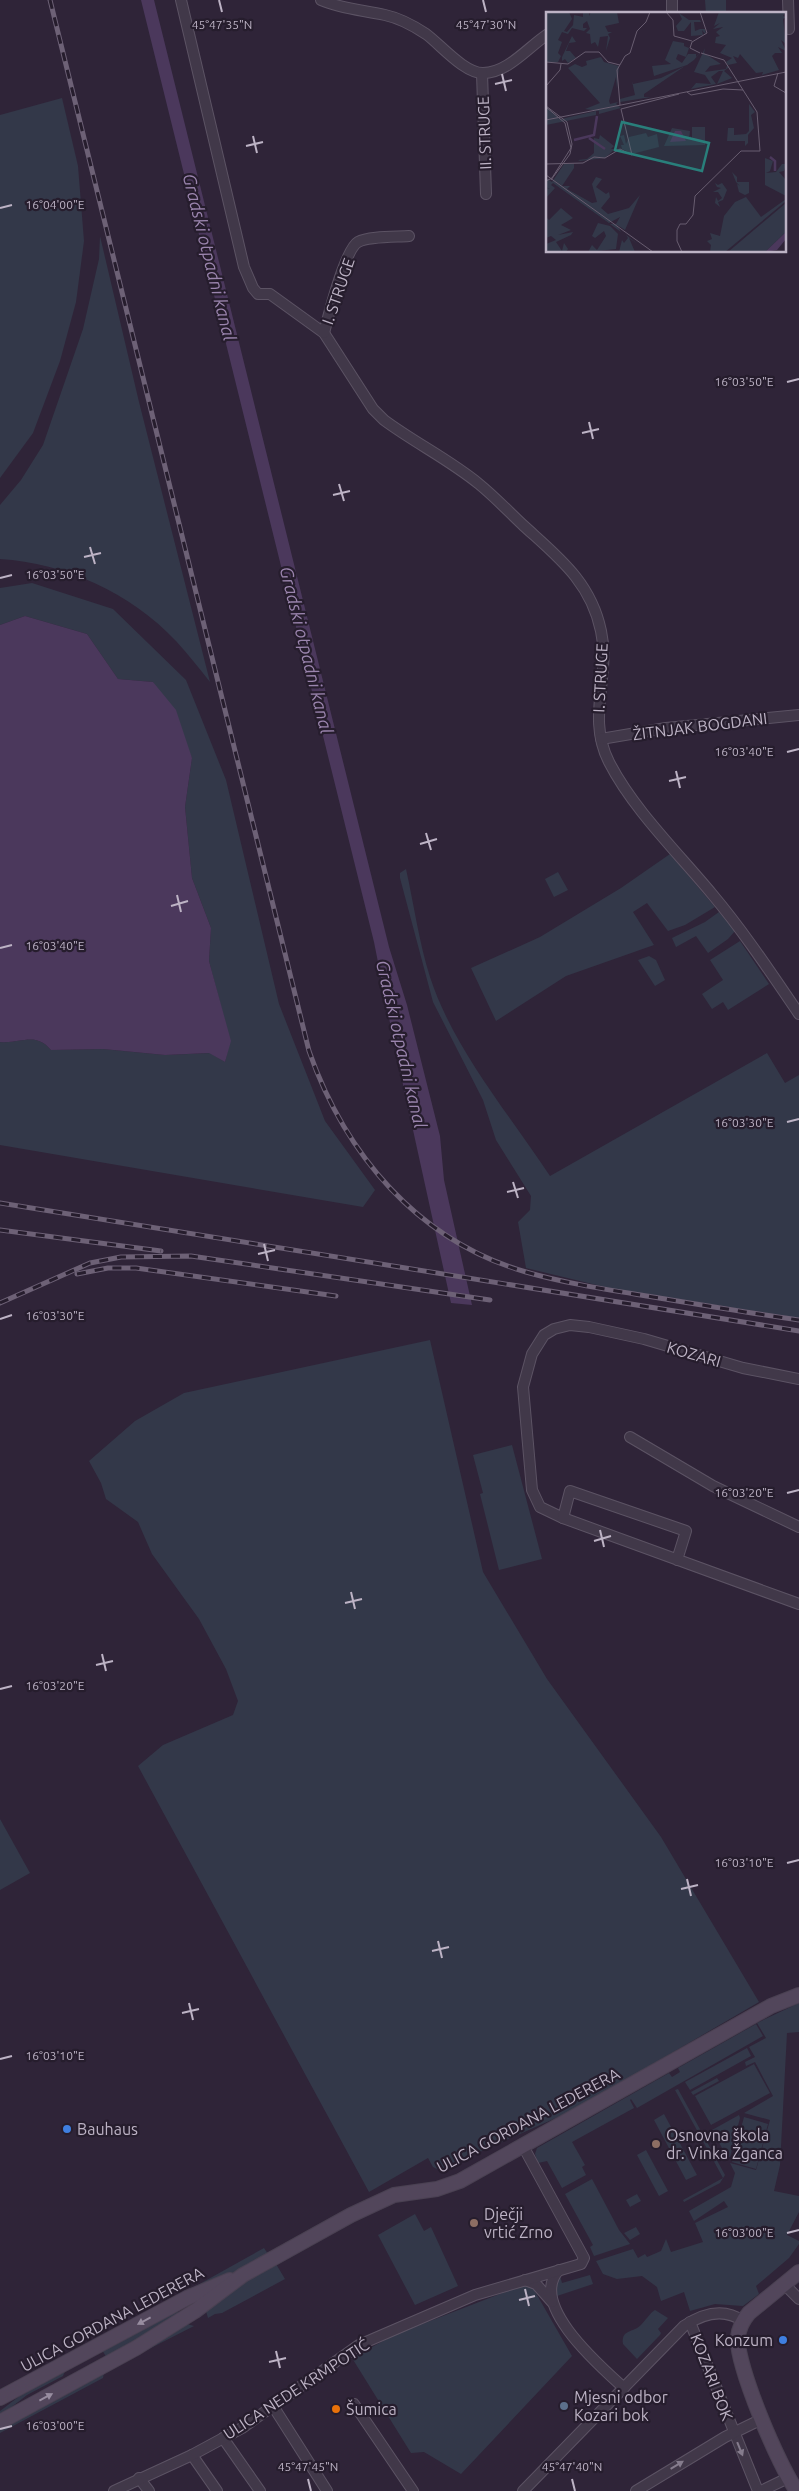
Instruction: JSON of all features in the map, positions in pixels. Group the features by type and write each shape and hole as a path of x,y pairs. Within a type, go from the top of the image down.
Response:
{"street":[{"name":"I. STRUGE","path":"181,0 244,267 253,288 258,294 270,294 324,333 373,409 384,420 479,483 574,572 588,596 601,630 603,662 598,708 601,739 608,761 619,779 744,935 799,1014"},
{"name":"II. STRUGE","path":"321,0 337,6 386,15 404,22 426,34 470,70 482,73 498,69 510,63 546,36"},
{"path":"788,0 791,29"},
{"name":"II. STRUGE","path":"482,73 486,194"},
{"name":"I. STRUGE","path":"324,333 341,276 354,246 366,240 409,236"},
{"name":"ŽITNJAK BOGDANI","path":"601,739 666,728 799,715"},
{"name":"KOZARI","path":"799,1379 743,1368 644,1339 589,1327 570,1325 554,1329 544,1335 532,1354 523,1387 532,1490 540,1507 564,1518 799,1604"},
{"path":"630,1437 713,1486 799,1526"},
{"path":"564,1518 570,1491 686,1531 677,1560"},
{"name":"ULICA GORDANA LEDERERA","path":"0,2398 187,2298 243,2275 379,2200 400,2194 447,2186 523,2146 771,2006 799,1994"},
{"name":"ULICA NEDE KRMPOTIĆ","path":"114,2491 192,2455 258,2418 359,2345 475,2295 581,2264 584,2258 523,2146"},
{"path":"554,2305 550,2290 559,2270"},
{"path":"797,2491 788,2478 762,2419 740,2356 738,2337 743,2321 799,2272"},
{"name":"ULICA GORDANA LEDERERA","path":"0,2422 136,2348 195,2311 243,2275"},
{"path":"525,2280 540,2288 554,2305 579,2344 624,2388"},
{"path":"785,2285 799,2299"},
{"path":"523,2491 677,2332 690,2322 719,2313 733,2315 743,2321"},
{"name":"KOZARI BOK","path":"690,2322 759,2491"},
{"path":"354,2404 414,2491"},
{"path":"273,2406 327,2491"},
{"name":"KOZARI BOK","path":"636,2491 734,2432 762,2419"},
{"path":"223,2438 260,2491"},
{"path":"192,2455 217,2491"},
{"path":"139,2478 148,2491"},
{"path":"759,2491 788,2478"}],"shaded area":[{"path":"705,0 726,0 726,12 706,12"},
{"path":"62,98 78,166 84,241 76,302 60,361 33,433 0,478 0,115"},
{"path":"100,236 139,402 210,682 180,646 158,624 139,608 118,595 72,574 49,567 0,559 0,505 21,480 43,445 83,329 99,259"},
{"path":"32,583 113,609 186,680 226,780 279,1004 325,1121 375,1190 363,1207 0,1145 0,1042 33,1040 45,1044 51,1050 103,1049 165,1055 210,1053 225,1062 230,1041 209,961 211,928 192,878 185,807 192,758 153,682 118,679 87,634 25,616 0,625 0,588"},
{"path":"670,854 715,907 685,925 668,931 647,903 633,912 654,945 566,976 496,1021 471,968 540,937 621,888"},
{"path":"406,869 423,950 430,977 440,1003 467,1055 550,1176 767,1053 785,1083 799,1075 799,1318 613,1289 526,1268 518,1222 530,1210 531,1196 496,1140 483,1100 433,1002 400,878 400,873"},
{"path":"558,872 568,890 554,897 545,879"},
{"path":"719,912 735,931 728,939 708,953 696,936 676,947 672,938 705,922"},
{"path":"740,941 769,984 728,1010 723,1002 712,1009 702,994 723,980 710,960"},
{"path":"649,956 656,960 665,980 655,986 638,960"},
{"path":"430,1340 483,1572 547,1679 661,1837 759,2002 574,2110 439,2170 433,2167 428,2158 369,2192 138,1766 163,1745 233,1715 238,1701 226,1669 199,1619 152,1554 138,1522 106,1499 101,1483 89,1461 135,1421 184,1393"},
{"path":"512,1445 542,1559 499,1570 480,1494 483,1493 473,1455"},
{"path":"0,1819 30,1873 0,1890"},
{"path":"799,2003 799,2032 787,2033 780,2165 774,2191 799,2196 799,2212 787,2235 799,2241 799,2244 789,2258 756,2286 759,2294 743,2306 715,2304 690,2311 684,2292 661,2301 657,2287 642,2276 617,2279 603,2274 596,2261 633,2249 638,2258 645,2254 647,2257 661,2251 666,2239 671,2252 703,2242 695,2223 728,2207 724,2201 694,2221 689,2211 731,2187 735,2173 730,2163 756,2170 770,2120 744,2113 773,2096 755,2062 746,2066 745,2062 755,2057 749,2047 766,2038 757,2023"},
{"path":"756,2024 763,2036 637,2108 631,2099 634,2108 572,2142 585,2165 582,2167 586,2175 562,2188 547,2161 538,2163 535,2154 537,2148 669,2073 672,2077 680,2072 678,2068"},
{"path":"747,2048 751,2056 690,2090 685,2082"},
{"path":"754,2064 770,2093 711,2125 695,2096"},
{"path":"717,2078 719,2081 693,2095 691,2092"},
{"path":"678,2089 725,2175 720,2183 684,2202 683,2200 723,2178 675,2090"},
{"path":"664,2114 697,2175 686,2180 654,2120"},
{"path":"739,2115 740,2118 730,2157 727,2157 712,2130"},
{"path":"744,2117 768,2124 756,2169 732,2162"},
{"path":"646,2150 668,2191 659,2196 637,2155"},
{"path":"592,2179 619,2230 630,2244 594,2256 590,2247 593,2245 565,2194"},
{"path":"637,2194 641,2201 630,2207 626,2200"},
{"path":"415,2214 424,2231 431,2227 458,2286 415,2305 378,2235"},
{"path":"636,2227 640,2234 630,2240 624,2233"},
{"path":"264,2248 268,2254 221,2279 162,2305"},
{"path":"276,2264 285,2279 222,2313 208,2318 206,2311 230,2290"},
{"path":"590,2275 593,2284 554,2297 556,2277 560,2276 562,2283"},
{"path":"523,2285 533,2288 572,2356 461,2474 424,2452 411,2453 352,2358 394,2335"},
{"path":"655,2310 668,2318 658,2329 661,2333 660,2335 637,2359 623,2344 624,2336 641,2325"},
{"path":"176,2311 178,2316 107,2358 102,2350"},
{"path":"187,2324 194,2326 147,2350 149,2347"},
{"path":"65,2371 63,2376 27,2395 0,2416 0,2411 25,2392"},
{"path":"104,2372 103,2378 0,2433 0,2429"}],"water":[{"name":"Gradski otpadni kanal","path":"141,0 154,0 389,947 407,1005 440,1136 444,1180 472,1305 451,1303 395,1048 374,942"},
{"path":"25,616 87,634 118,679 153,682 176,710 192,758 185,807 192,878 211,928 209,961 231,1041 225,1062 209,1053 165,1055 103,1049 51,1050 45,1044 33,1040 0,1042 0,625"}],"railway":[{"path":"50,0 309,1051 324,1089 343,1125 365,1158 419,1216 452,1239 487,1258 526,1272 573,1283 799,1320"},
{"path":"0,1203 799,1331"},
{"path":"0,1230 161,1251"},
{"path":"0,1303 90,1263 121,1257 191,1256 490,1300"},
{"path":"77,1274 108,1268 136,1268 336,1296"}],"place":[{"name":"Bauhaus","path":"67,2129"},
{"name":"Osnovna škola dr. Vinka Žganca","path":"656,2144"},
{"name":"Dječji vrtić Zrno","path":"474,2223"},
{"name":"Konzum","path":"783,2340"},
{"name":"Mjesni odbor Kozari bok","path":"564,2406"},
{"name":"Šumica","path":"336,2409"}]}
